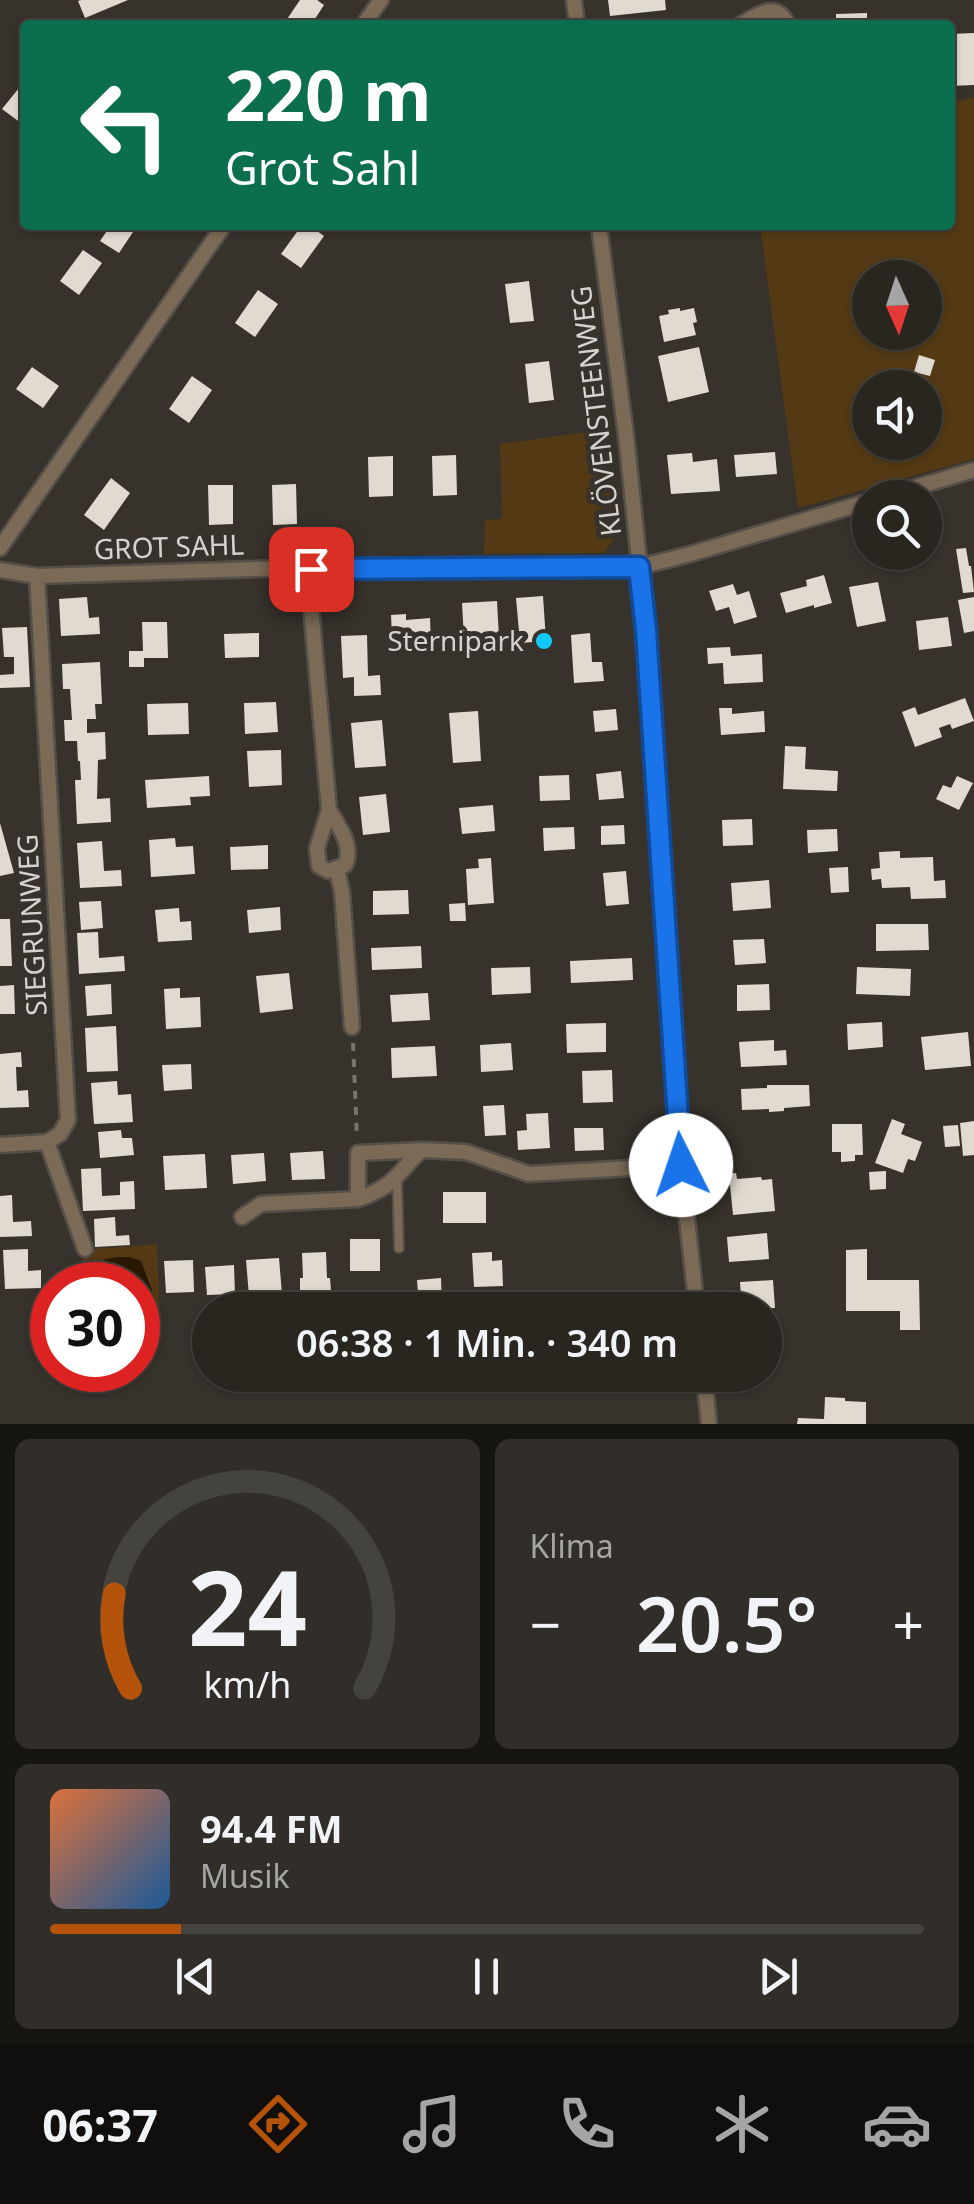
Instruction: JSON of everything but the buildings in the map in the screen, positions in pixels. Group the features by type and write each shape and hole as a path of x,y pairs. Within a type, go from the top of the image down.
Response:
{"street":[{"path":"749,20 773,10 785,20"},
{"path":"0,548 221,230"},
{"name":"KLÖVENSTEENWEG","path":"599,230 646,630 681,1165 695,1292"},
{"path":"940,480 974,470"},
{"name":"GROT SAHL","path":"0,570 37,576 288,568 639,567 852,505"},
{"path":"288,568 311,607 328,810 318,862 324,870 337,870 347,862 348,850 328,810"},
{"path":"311,607 334,569"},
{"name":"SIEGRUNWEG","path":"37,576 68,1120 60,1134 47,1142"},
{"path":"337,870 352,1026"},
{"path":"0,1144 47,1142 85,1248"},
{"path":"242,1217 261,1204 358,1199 379,1192 422,1150"},
{"path":"358,1199 358,1153 466,1152 529,1174 681,1165"},
{"path":"706,1392 709,1424"}],"lane":[{"path":"397,1176 399,1248"}],"path":[{"path":"352,1026 358,1153"}],"shaded area":[{"path":"974,97 974,459 899,480 852,480 852,493 798,508 761,230 955,230 955,102"},
{"path":"608,429 621,529 604,553 484,554 485,520 502,519 500,444"},
{"path":"157,1244 158,1262 83,1262 79,1250"},
{"path":"130,1257 141,1262 102,1262"}],"place":[{"name":"Sternipark","path":"544,641"}],"route":[{"path":"311,569 639,567 681,1165"}]}
